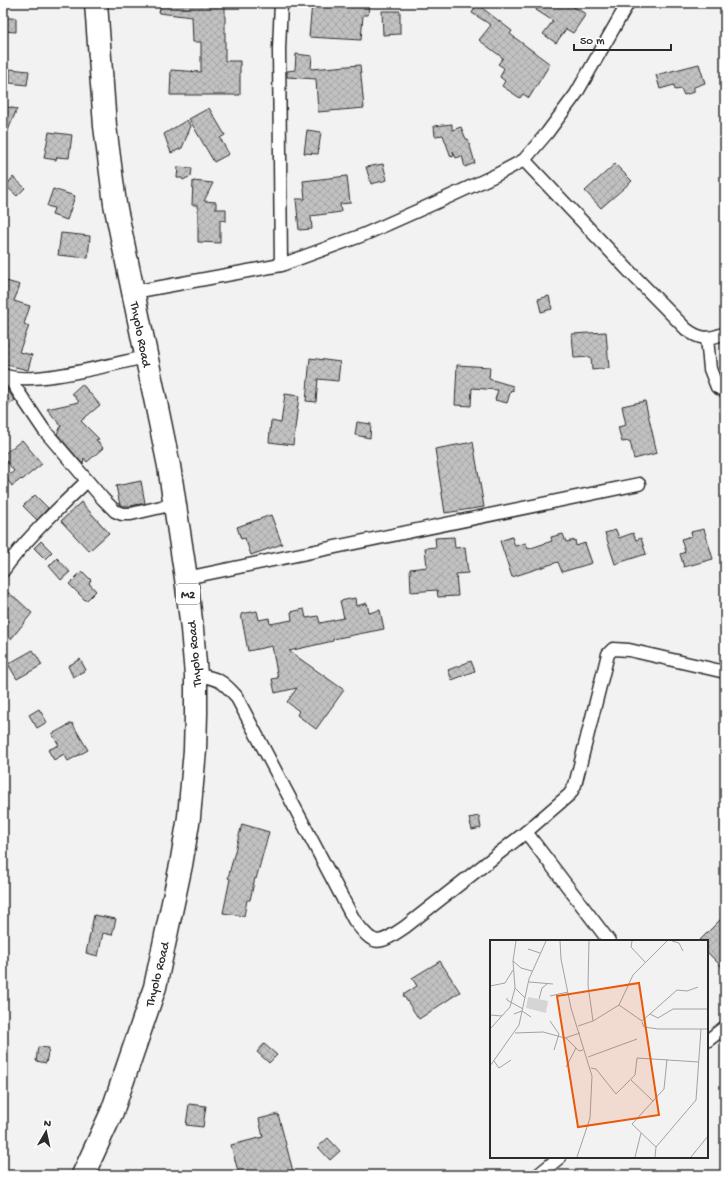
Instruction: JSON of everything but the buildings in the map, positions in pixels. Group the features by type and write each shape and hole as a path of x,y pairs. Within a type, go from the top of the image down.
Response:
{"highway":[{"name":"Thyolo Road","path":"83,1175 112,1112 155,987 181,865 189,816 195,750 196,675 186,578 169,466 115,204 105,126 96,3"}],"street":[{"path":"281,3 279,49 281,265"},
{"path":"134,292 281,265 370,232 444,200 524,160 547,134 576,94 628,3"},
{"path":"524,160 686,329 693,335 701,338 707,338 725,333"},
{"path":"707,338 710,369 717,387 725,391"},
{"path":"6,376 26,379 56,376 146,357"},
{"path":"6,376 44,430 87,481 115,511 122,514 174,504"},
{"path":"3,571 20,547 87,481"},
{"path":"186,578 639,484"},
{"path":"196,675 214,678 226,684 236,696 354,920 365,934 375,941 385,940 405,927 526,832 570,794 575,785 608,654 613,649 629,650 725,672"},
{"path":"526,832 608,940"},
{"path":"708,1040 725,1027"},
{"path":"538,1175 559,1158"}]}
